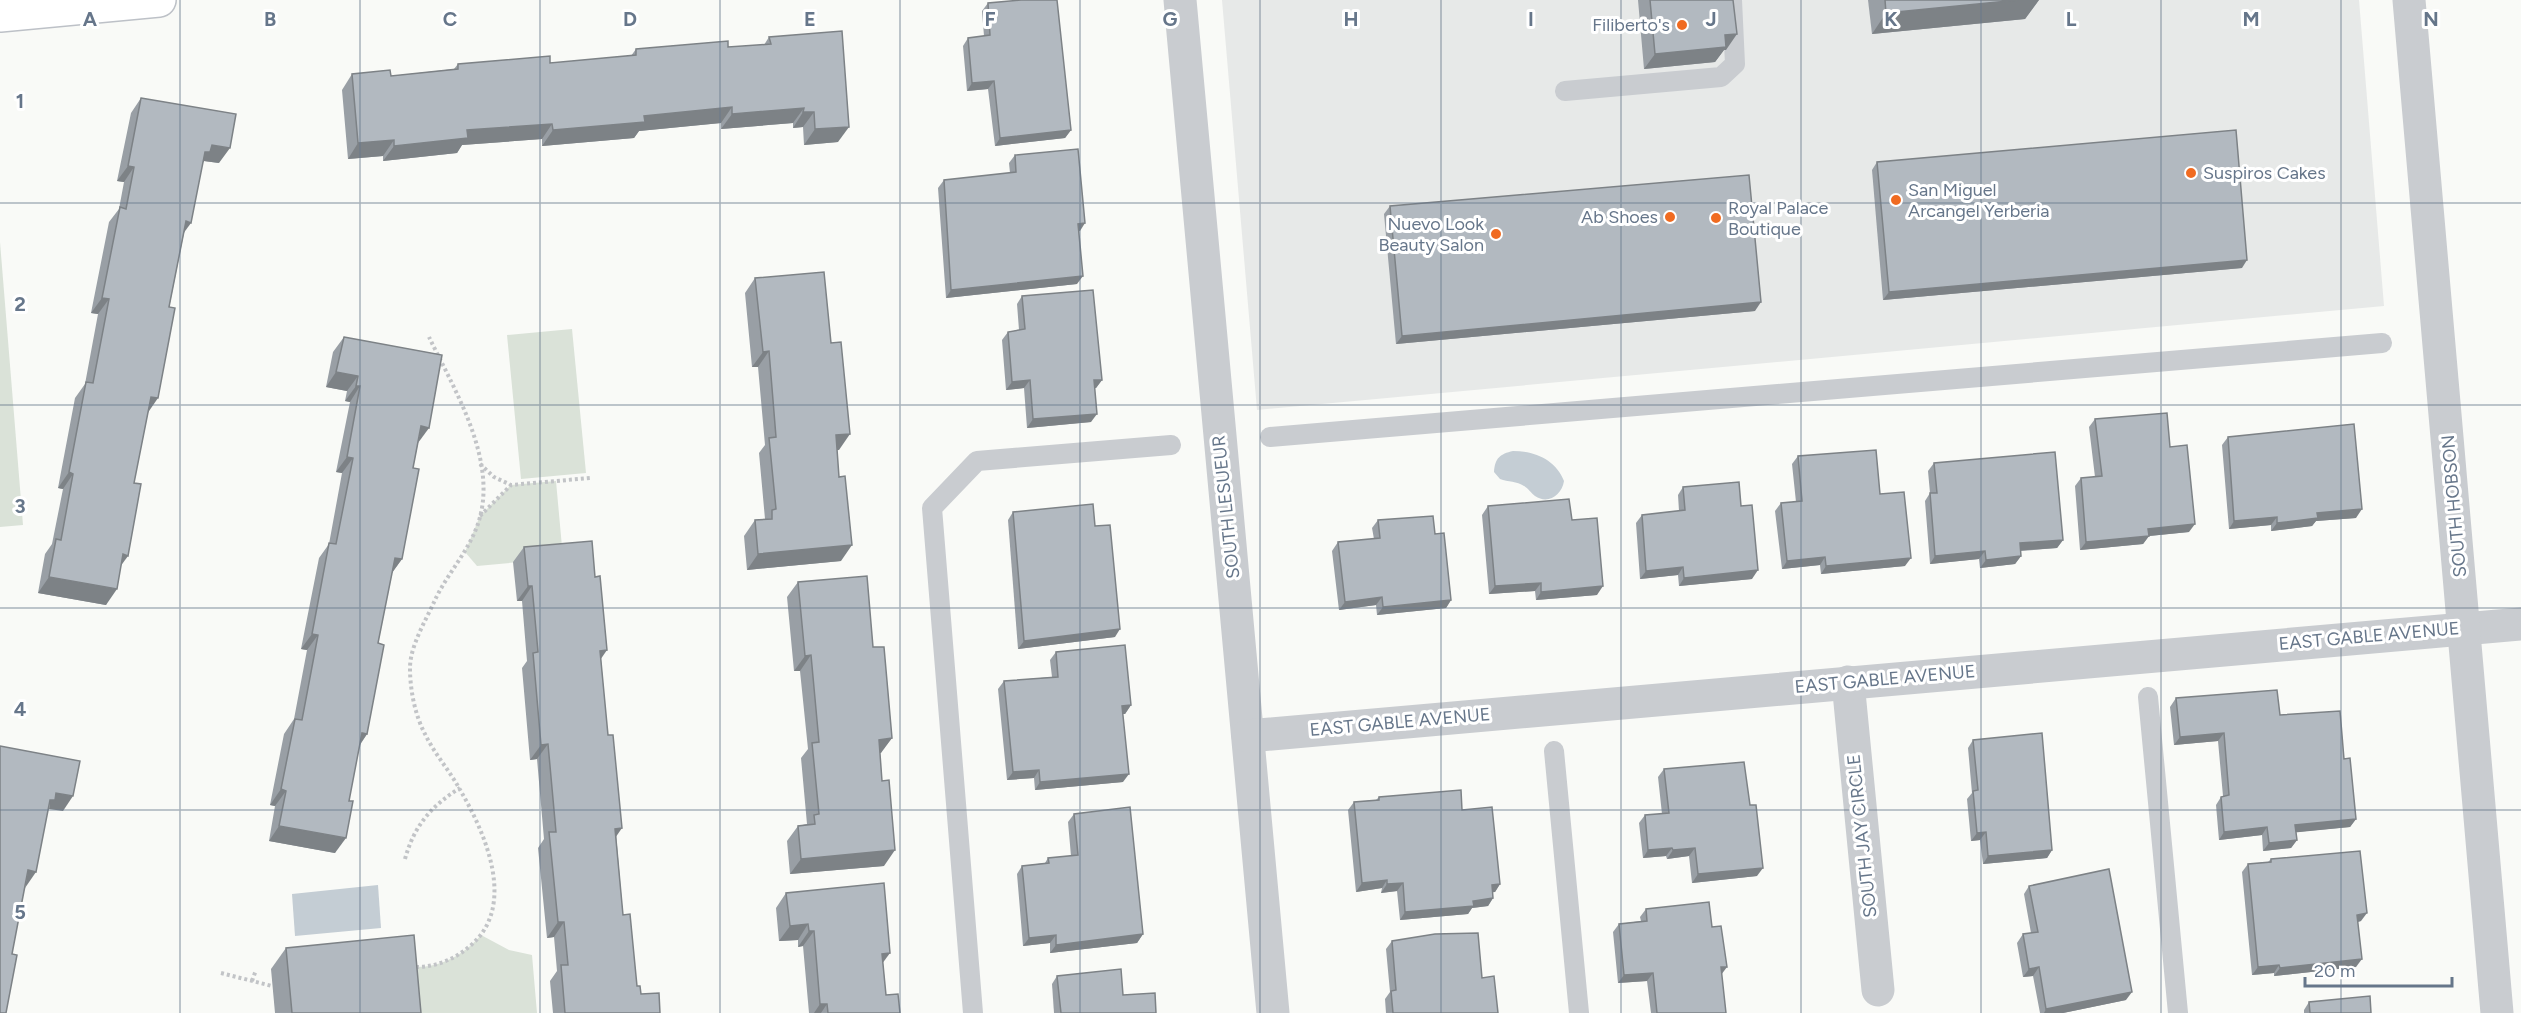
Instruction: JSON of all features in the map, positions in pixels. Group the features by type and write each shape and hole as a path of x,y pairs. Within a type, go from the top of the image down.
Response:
{"main road":[{"path":"0,15 159,0"}],"street":[{"name":"SOUTH LESUEUR","path":"1180,0 1273,1013"},
{"name":"SOUTH HOBSON","path":"2409,0 2497,1013"},
{"name":"EAST GABLE AVENUE","path":"1248,736 2464,627 2521,624"},
{"name":"SOUTH JAY CIRCLE","path":"1848,682 1878,990"}],"lane":[{"path":"1565,92 1721,77 1736,64 1732,0"},
{"path":"1269,437 2382,343"},
{"path":"973,1013 932,508 977,461 1171,445"},
{"path":"2148,697 2178,1013"},
{"path":"1554,751 1579,1013"}],"path":[{"path":"410,962 416,967 437,965 468,949 482,935 492,909 495,885 481,831 460,788 425,734 412,697 410,666 420,633 441,588 465,552 480,516 483,477 462,400 429,337"},
{"path":"480,463 494,477 511,485 590,478"},
{"path":"480,516 511,485"},
{"path":"405,859 410,841 426,814 460,788"},
{"path":"416,967 417,979"},
{"path":"252,981 256,970"},
{"path":"221,973 272,986"}],"shaded area":[{"path":"1222,0 2359,0 2384,306 1257,410"},
{"path":"0,242 23,525 0,527"},
{"path":"572,329 586,473 521,479 507,335"},
{"path":"1513,451 1537,455 1556,467 1564,481 1560,491 1549,499 1540,499 1521,484 1500,479 1494,472 1497,460 1502,455"},
{"path":"556,481 563,558 477,566 465,552 480,516 511,485"},
{"path":"378,885 381,928 295,936 292,894"},
{"path":"481,935 509,950 532,955 537,1013 420,1013 416,967 444,962 468,948"}],"building":[{"path":"1057,0 1071,130 1000,138 994,81 972,83 968,38 990,35 988,3"},
{"name":"Filiberto's","path":"1650,0 1733,0 1737,34 1725,35 1726,47 1655,54"},
{"path":"1885,0 2018,0 1886,13"},
{"path":"842,31 849,127 815,129 814,112 803,112 804,108 732,114 732,107 644,116 645,122 553,130 552,124 467,130 468,138 394,146 394,140 358,143 352,74 390,70 391,76 458,69 458,64 550,56 550,63 636,55 636,49 728,41 728,47 771,44 769,37"},
{"path":"141,98 236,114 230,148 212,145 210,152 205,152 191,223 186,221 169,307 175,308 158,398 151,397 134,483 141,484 128,556 123,554 117,589 49,577 56,539 61,540 73,474 69,472 86,382 93,383 109,299 102,298 120,207 126,209 134,167 128,166"},
{"path":"2236,130 2247,260 1889,292 1877,162"},
{"path":"1078,149 1085,223 1078,224 1083,276 951,290 944,180 1016,172 1015,155"},
{"path":"1749,175 1761,302 1402,336 1390,206"},
{"path":"824,272 831,343 841,342 850,434 836,435 839,477 845,476 852,545 758,554 755,520 772,519 772,510 776,509 769,438 776,437 769,351 763,352 755,278"},
{"path":"1093,290 1102,380 1094,380 1097,414 1033,419 1030,380 1012,382 1008,332 1025,329 1022,296"},
{"path":"344,337 442,355 429,428 421,426 413,468 419,469 402,559 395,558 378,643 384,645 367,734 362,733 349,801 353,801 346,838 279,826 286,791 281,789 295,719 302,720 318,635 312,634 329,543 336,544 353,458 347,457 360,386 356,386 358,376 336,372"},
{"path":"2167,413 2170,447 2187,445 2195,524 2148,529 2149,536 2086,542 2081,478 2102,476 2095,419"},
{"path":"2354,424 2362,509 2317,513 2318,518 2277,523 2277,517 2234,521 2228,437"},
{"path":"1876,450 1880,494 1904,492 1911,558 1826,566 1825,557 1787,561 1781,503 1802,501 1798,456"},
{"path":"2055,452 2063,540 2020,543 2021,556 1986,560 1985,551 1935,556 1930,493 1937,493 1934,463"},
{"path":"1739,482 1741,506 1752,505 1758,570 1684,578 1683,567 1646,571 1642,515 1685,510 1683,487"},
{"path":"1569,499 1572,520 1597,518 1603,586 1541,592 1541,583 1495,586 1488,506"},
{"path":"1093,504 1095,526 1110,525 1120,629 1024,641 1013,512"},
{"path":"1433,516 1435,534 1444,533 1451,600 1383,607 1382,597 1345,602 1338,542 1380,538 1378,520"},
{"path":"592,541 595,577 600,576 607,650 600,651 608,735 613,735 622,828 615,829 623,915 630,914 637,986 640,986 641,994 659,993 660,1013 565,1013 561,965 568,965 564,922 558,922 549,832 556,832 548,744 541,745 533,653 538,652 532,586 528,586 524,547"},
{"path":"867,576 873,647 884,647 892,738 879,740 882,781 889,780 895,850 801,859 798,826 815,824 814,815 819,814 812,743 819,742 811,655 805,656 798,582"},
{"path":"1125,645 1131,705 1122,706 1129,774 1040,782 1039,770 1013,772 1004,681 1058,677 1056,652"},
{"path":"2277,690 2280,715 2340,711 2344,759 2350,758 2356,819 2295,825 2297,840 2269,843 2267,827 2224,832 2221,797 2229,795 2224,733 2180,737 2176,698"},
{"path":"2042,733 2052,850 1988,856 1986,832 1977,833 1973,791 1978,790 1973,740"},
{"path":"0,746 80,761 73,796 56,793 55,800 50,800 36,872 28,870 12,954 17,955 6,1013 0,1013"},
{"path":"1744,762 1750,805 1756,805 1763,868 1698,874 1695,848 1648,850 1645,815 1669,813 1664,769"},
{"path":"1461,790 1462,810 1492,807 1500,884 1492,885 1493,898 1473,901 1474,906 1405,912 1403,883 1387,884 1387,880 1362,883 1354,802 1379,800 1379,797"},
{"path":"1130,807 1143,934 1056,945 1056,935 1029,938 1022,866 1049,863 1048,858 1078,855 1074,814"},
{"path":"2360,851 2367,913 2357,915 2362,959 2280,968 2279,965 2258,967 2248,864 2271,862 2271,859"},
{"path":"2109,869 2132,992 2046,1009 2039,967 2029,969 2023,934 2038,932 2029,886"},
{"path":"884,883 890,953 882,954 886,995 898,994 900,1013 828,1013 827,1004 820,1004 814,931 809,931 808,924 790,926 786,893"},
{"path":"1709,902 1712,927 1721,926 1727,967 1721,967 1726,1013 1657,1013 1653,973 1624,975 1619,924 1647,921 1646,909"},
{"path":"1478,933 1482,978 1494,976 1498,1013 1393,1013 1391,991 1396,990 1392,941 1435,934"},
{"path":"414,935 421,1013 292,1013 286,948"},
{"path":"1121,969 1123,995 1155,993 1156,1013 1061,1013 1057,976"},
{"path":"2370,996 2371,1013 2310,1013 2309,1002"}],"place":[{"name":"Filiberto's","path":"1682,25"},
{"name":"Suspiros Cakes","path":"2191,173"},
{"name":"San Miguel Arcangel Yerberia","path":"1896,200"},
{"name":"Ab Shoes","path":"1670,217"},
{"name":"Royal Palace Boutique","path":"1716,218"},
{"name":"Nuevo Look Beauty Salon","path":"1496,234"}]}
